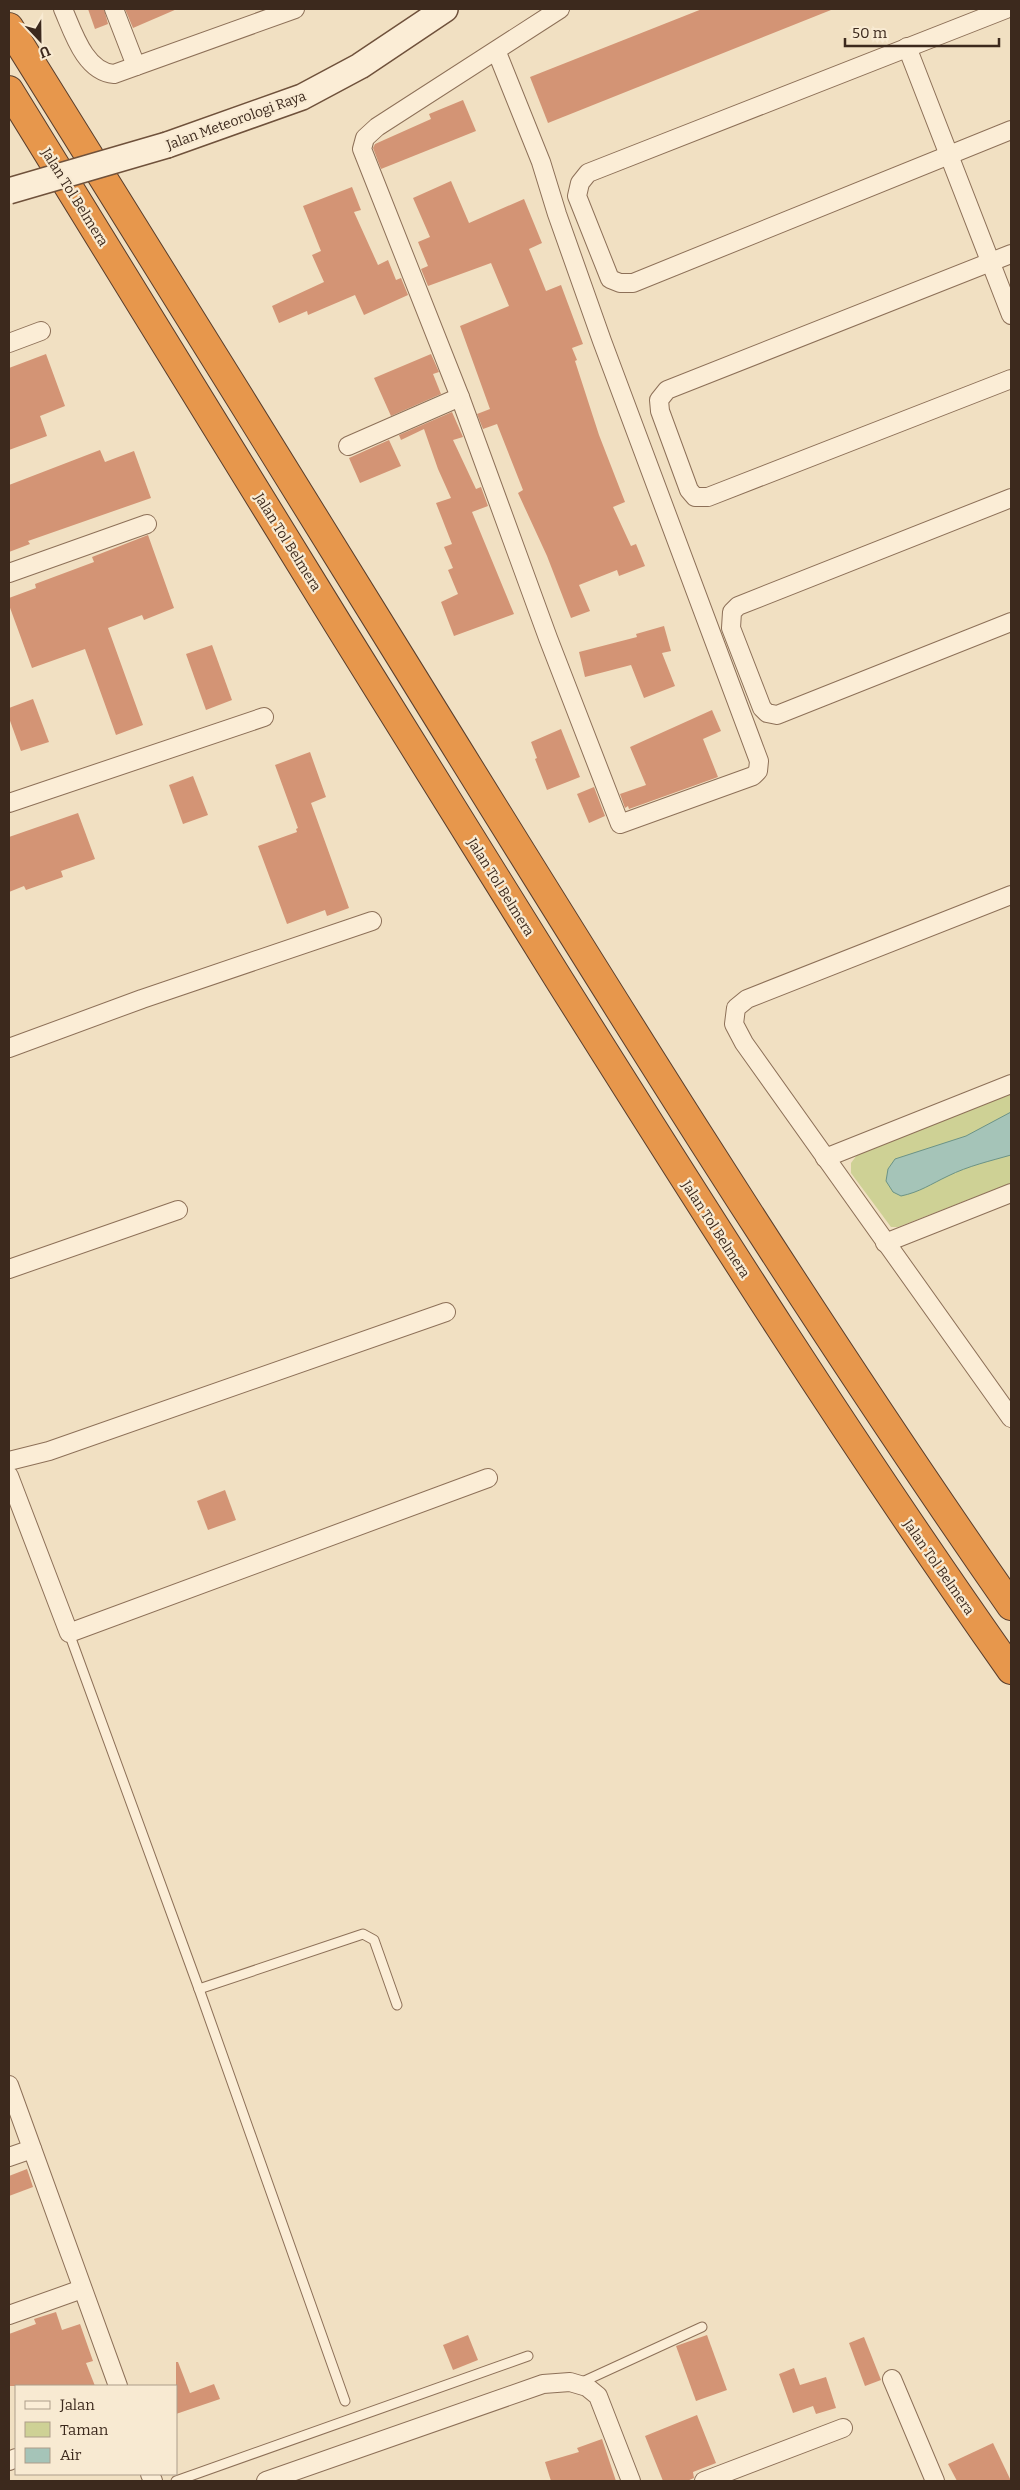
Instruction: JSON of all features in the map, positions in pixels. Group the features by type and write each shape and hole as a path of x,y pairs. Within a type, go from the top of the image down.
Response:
{"highway":[{"path":"9,27 480,787 731,1185 880,1415 1011,1606"},
{"name":"Jalan Tol Belmera","path":"9,90 445,798 694,1195 842,1424 1011,1670"}],"main road":[{"name":"Jalan Meteorologi Raya","path":"9,191 167,145 267,111 309,93 360,66 444,9"}],"street":[{"path":"63,9 85,54 100,70 114,74 288,10"},
{"path":"114,9 136,66"},
{"path":"496,50 541,162 557,214 602,341 758,761 758,771 752,776 620,824 544,629 460,397 362,148 365,138 377,127 496,50 560,9"},
{"path":"1006,9 588,173 580,183 577,196 610,279 620,283 633,283 1011,130"},
{"path":"907,47 1011,315"},
{"path":"1011,254 667,390 659,400 660,411 688,490 695,497 708,497 1011,379"},
{"path":"9,343 41,331"},
{"path":"348,446 460,397"},
{"path":"1011,498 738,606 732,612 731,628 762,708 767,713 778,715 1011,622"},
{"path":"9,574 147,524"},
{"path":"9,803 264,717"},
{"path":"1011,895 747,999 736,1008 734,1024 744,1043 885,1243 1003,1392 1011,1418"},
{"path":"9,1048 142,999 372,921"},
{"path":"825,1158 1011,1084"},
{"path":"885,1243 1011,1193"},
{"path":"9,1268 178,1210"},
{"path":"9,1461 48,1451 446,1312"},
{"path":"9,1476 69,1633 488,1478"},
{"path":"9,2085 118,2385"},
{"path":"9,2157 32,2149"},
{"path":"9,2315 82,2289"},
{"path":"892,2378 935,2481"},
{"path":"266,2481 543,2384 562,2381 587,2387 598,2396 631,2481"},
{"path":"704,2481 843,2428"}],"lane":[{"path":"69,1633 199,1989 345,2401"},
{"path":"199,1989 363,1934 374,1940 397,2005"},
{"path":"578,2384 702,2327"},
{"path":"176,2481 528,2356"}],"green space":[{"path":"1011,1094 1011,1183 898,1227 891,1227 851,1173 851,1163 857,1155"}],"water":[{"path":"1011,1112 1011,1155 963,1169 920,1190 901,1196 893,1192 886,1181 888,1169 895,1159 966,1136"}],"building":[{"path":"88,9 104,9 108,24 95,29"},
{"path":"125,9 177,9 133,28"},
{"path":"702,9 831,10 548,123 530,77"},
{"path":"463,100 476,131 381,169 373,148 375,144 431,119 429,114"},
{"path":"451,181 469,223 524,199 542,243 529,249 546,291 561,285 583,344 572,348 577,360 575,361 599,435 625,502 613,507 631,546 636,544 645,566 619,576 617,570 579,585 590,611 571,618 547,556 518,493 523,490 497,424 483,429 477,414 490,409 460,326 509,306 491,263 428,286 421,269 428,266 418,242 430,237 413,198"},
{"path":"352,187 361,210 354,212 378,265 388,260 396,280 401,278 408,295 364,315 355,295 308,315 307,311 279,323 272,306 324,282 312,255 321,251 303,206"},
{"path":"46,354 65,406 40,416 47,436 9,450 9,368"},
{"path":"431,354 439,372 433,374 441,394 391,416 374,378"},
{"path":"452,412 463,437 453,440 476,489 481,487 488,506 472,512 514,614 454,636 441,602 458,594 448,570 453,568 444,547 452,544 436,503 451,498 438,469 424,429 401,440 399,435"},
{"path":"389,440 401,466 360,483 349,458"},
{"path":"100,450 105,462 134,451 151,498 28,541 30,544 9,552 9,485"},
{"path":"148,535 174,608 144,620 142,615 108,628 143,725 116,735 85,649 32,668 9,605 9,598 36,588 35,584 94,562 92,557"},
{"path":"664,626 671,651 662,653 675,686 644,698 631,665 585,677 579,652 637,637 636,634"},
{"path":"212,645 232,700 206,710 186,654"},
{"path":"33,699 49,742 21,751 9,718 9,708"},
{"path":"712,710 721,731 703,739 718,777 629,809 628,806 625,808 620,794 646,785 630,747"},
{"path":"561,729 580,777 547,790 535,759 537,758 531,742"},
{"path":"310,752 326,797 311,803 349,908 327,916 325,910 287,924 258,846 297,832 296,829 298,828 275,765"},
{"path":"193,776 208,815 183,824 169,785"},
{"path":"594,787 605,816 589,823 577,794"},
{"path":"78,813 95,859 61,871 63,877 26,890 24,886 9,892 9,837"},
{"path":"225,1490 236,1520 208,1530 197,1501"},
{"path":"27,2169 33,2187 9,2196 9,2176"},
{"path":"56,2312 62,2330 80,2324 93,2361 86,2363 95,2385 9,2386 9,2334 36,2324 34,2319"},
{"path":"468,2335 478,2360 453,2370 443,2345"},
{"path":"707,2335 727,2390 696,2401 676,2346"},
{"path":"864,2337 881,2380 865,2386 849,2343"},
{"path":"176,2362 178,2362 190,2393 214,2384 220,2399 178,2413 178,2385 176,2385"},
{"path":"794,2368 800,2385 826,2377 836,2408 816,2414 813,2406 793,2413 779,2374"},
{"path":"697,2415 716,2463 693,2472 694,2478 687,2481 663,2481 645,2436"},
{"path":"602,2439 616,2481 551,2481 545,2462 579,2452 577,2448"},
{"path":"993,2443 1011,2481 957,2481 948,2464"}]}
